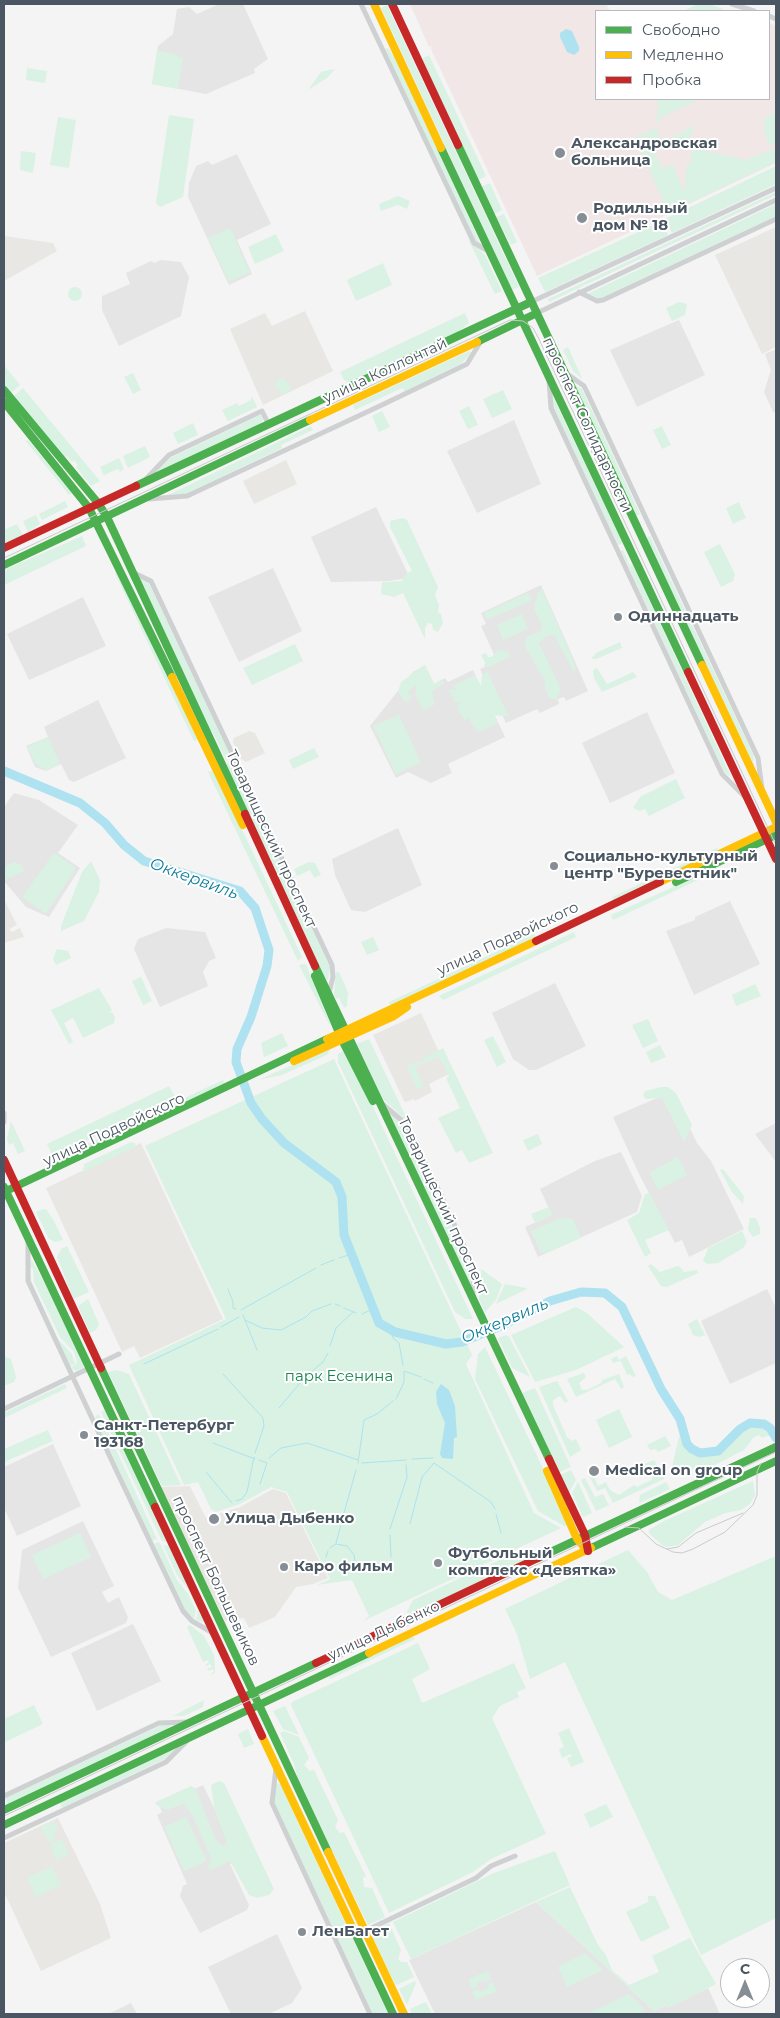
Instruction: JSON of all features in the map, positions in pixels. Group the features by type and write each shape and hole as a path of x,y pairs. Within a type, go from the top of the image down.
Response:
{"main road":[{"name":"проспект Солидарности","path":"374,4 776,859"},
{"name":"проспект Солидарности","path":"392,4 776,822"},
{"name":"улица Коллонтай","path":"4,548 269,425 516,307 531,302"},
{"name":"улица Коллонтай","path":"4,565 537,314"},
{"name":"Товарищеский проспект","path":"4,390 98,503 107,517 131,572 329,992 344,1034 371,1095 480,1321"},
{"name":"Товарищеский проспект","path":"4,402 89,508 128,581 314,974 379,1101 473,1302 480,1321"},
{"name":"улица Подвойского","path":"5,1193 766,836 776,827"},
{"name":"улица Подвойского","path":"766,836 776,835"},
{"name":"проспект Большевиков","path":"4,1160 404,2014"},
{"name":"проспект Большевиков","path":"5,1193 392,2014"},
{"path":"480,1321 585,1535 588,1551"},
{"path":"489,1340 577,1539 588,1551"},
{"name":"улица Дыбенко","path":"4,1810 585,1535 773,1449"},
{"name":"улица Дыбенко","path":"4,1825 776,1461"}],"street":[{"path":"361,4 474,243 490,252"},
{"path":"732,4 751,10"},
{"name":"улица Коллонтай","path":"531,302 776,188"},
{"name":"улица Коллонтай","path":"537,314 579,292 776,200"},
{"path":"579,292 597,301 603,300 776,219"},
{"path":"146,499 187,496 463,366 470,360 481,341"},
{"path":"564,372 580,383 586,392 758,758 763,793"},
{"path":"549,378 551,408 722,774 748,800"},
{"path":"141,484 170,455 262,411 269,425"},
{"path":"131,572 148,578 155,587 332,965 333,977 329,992"},
{"path":"379,1101 406,1124 446,1206 474,1269 473,1302"},
{"path":"4,1113 4,1122"},
{"path":"28,1239 28,1281 72,1377 183,1612 212,1632"},
{"path":"4,1409 119,1354"},
{"path":"4,1796 159,1723 187,1722"},
{"path":"4,1838 166,1762 176,1754 190,1737"},
{"path":"276,1767 272,1803 370,2014"},
{"path":"365,1931 476,1878 491,1866 515,1856"}],"shaded area":[{"path":"219,4 243,4 268,59 254,69 255,73 206,94 152,84 158,46 173,34 177,9 189,7 197,14"},
{"name":"Александровская больница","path":"410,4 606,4 609,10 595,10 595,100 770,100 770,23 776,26 776,163 537,276 431,49 432,46 429,47"},
{"path":"237,154 271,224 237,240 252,274 229,285 188,197 189,183 196,166 208,161 212,165"},
{"path":"776,227 776,347 762,354 715,255"},
{"path":"4,236 53,243 57,251 4,281"},
{"path":"161,260 181,262 189,277 181,316 119,346 102,310 102,296 130,284 126,273 151,261 154,263"},
{"path":"305,311 333,371 263,405 230,329 265,313 272,326"},
{"path":"679,320 705,375 637,407 610,350"},
{"path":"776,349 776,413 773,412 764,392 771,370 765,354"},
{"path":"514,420 541,484 477,513 447,451"},
{"path":"286,460 297,484 254,504 243,481"},
{"path":"376,507 410,578 388,581 331,582 311,537"},
{"path":"273,568 302,631 239,662 208,597"},
{"path":"541,585 588,691 566,701 564,697 558,699 559,704 540,713 537,709 506,723 480,669 497,661 481,626 486,624 481,613"},
{"path":"83,597 106,646 29,680 7,634"},
{"path":"425,665 434,684 445,678 448,682 473,670 505,737 448,764 452,773 431,783 408,772 396,778 370,726 413,672"},
{"path":"98,700 126,758 74,782 69,780 61,764 46,771 35,767 26,746 48,737 44,727"},
{"path":"647,712 675,773 610,803 582,743"},
{"path":"249,731 255,733 265,753 246,762 241,759 233,742 234,738"},
{"path":"14,793 39,800 78,825 58,853 80,868 49,917 26,907 4,881 4,807"},
{"path":"398,828 422,885 365,912 351,910 335,875 332,859"},
{"path":"4,899 17,925 9,929 12,932 20,928 24,937 4,943"},
{"path":"730,901 760,964 694,995 666,931 695,920 695,917"},
{"path":"166,928 205,932 216,958 209,961 203,972 208,986 160,1007 134,949 138,939"},
{"path":"555,983 586,1046 536,1070 529,1070 513,1059 492,1013"},
{"path":"421,1013 449,1074 429,1084 432,1092 415,1101 414,1099 406,1102 373,1035"},
{"path":"666,1094 675,1097 697,1143 711,1161 744,1229 689,1257 682,1240 675,1243 640,1176 613,1117"},
{"path":"776,1123 776,1162 755,1134"},
{"path":"141,1143 223,1319 140,1358 134,1346 122,1352 46,1188"},
{"path":"621,1152 642,1196 637,1212 538,1257 525,1227 552,1215 540,1189 595,1161"},
{"path":"767,1289 776,1308 776,1363 730,1384 701,1321"},
{"path":"53,1444 81,1506 17,1536 4,1508 4,1467"},
{"path":"190,1486 206,1518 240,1507 273,1489 286,1493 328,1578 313,1584 296,1587 275,1617 249,1628 244,1618 225,1621 160,1487"},
{"path":"83,1521 114,1586 102,1592 108,1603 119,1597 128,1617 126,1623 51,1657 18,1588 22,1550"},
{"path":"133,1624 161,1681 97,1711 71,1653"},
{"path":"203,1785 239,1859 230,1864 249,1905 247,1910 200,1933 180,1896 183,1886 187,1884 157,1815 162,1812 159,1806"},
{"path":"58,1818 100,1904 111,1938 41,1971 4,1892 4,1843"},
{"path":"536,1902 654,2011 667,2005 668,2008 708,1988 720,2014 435,2014 409,1960"},
{"path":"277,1934 302,1988 292,2003 269,2014 231,2014 208,1967"},
{"path":"131,2003 137,2014 108,2014"}],"green space":[{"path":"698,4 709,4 723,9 722,10 685,10"},
{"path":"387,5 519,287 512,290 381,8"},
{"path":"388,48 396,59 481,245 474,239 385,49"},
{"path":"157,51 174,54 183,59 178,89 152,84"},
{"path":"429,55 486,176 478,180 422,59"},
{"path":"27,68 47,71 45,83 26,80"},
{"path":"335,69 327,78 308,90 321,72"},
{"path":"658,100 697,100 662,117 657,124"},
{"path":"776,112 776,143 770,146 764,133 764,119"},
{"path":"169,115 194,119 183,197 160,207 156,203"},
{"path":"58,117 76,120 69,168 50,165"},
{"path":"692,126 694,129 689,142 672,140 673,135 678,135"},
{"path":"656,128 660,137 650,142 662,169 673,164 683,190 685,188 687,165 693,161 690,155 695,148 745,160 776,148 776,162 668,213 635,138"},
{"path":"21,151 36,153 33,173 20,170"},
{"path":"776,166 776,184 672,233 665,219"},
{"path":"490,183 502,210 494,214 481,187"},
{"path":"776,192 776,195 549,302 548,299"},
{"path":"398,196 410,201 407,209 398,205 381,211 379,204"},
{"path":"776,204 776,216 599,299 587,294"},
{"path":"504,214 517,242 511,245 496,217"},
{"path":"662,221 668,235 545,292 538,278"},
{"path":"230,228 250,272 229,282 208,238"},
{"path":"276,234 284,251 255,264 248,247"},
{"path":"468,239 485,255 502,291 495,294"},
{"path":"383,263 392,285 356,301 347,280"},
{"path":"72,287 78,287 82,294 78,301 72,301 68,297 68,291"},
{"path":"679,302 687,304 685,315 672,321 666,308"},
{"path":"465,313 469,323 459,331 349,382 344,380 340,372"},
{"path":"568,347 582,378 573,371 563,350"},
{"path":"469,351 471,353 462,363 405,391 402,388 355,410 353,405"},
{"path":"4,365 20,385 11,393 4,384"},
{"path":"133,373 141,390 133,394 124,377"},
{"path":"284,378 292,390 282,394 275,386 279,379"},
{"path":"574,385 582,389 640,514 635,516"},
{"path":"23,388 100,481 91,486 76,467 78,465 74,460 72,462 67,456 65,458 14,396"},
{"path":"503,390 512,409 492,418 483,399"},
{"path":"552,395 623,543 618,545 553,408"},
{"path":"252,396 257,407 228,421 222,410 237,403 239,406 251,400"},
{"path":"469,406 478,425 468,429 459,411"},
{"path":"382,411 390,427 379,432 372,416"},
{"path":"260,415 263,418 261,424 156,472 170,458"},
{"path":"193,423 198,435 178,444 173,433"},
{"path":"311,426 313,430 281,445 282,448 185,494 168,495"},
{"path":"662,426 671,445 662,449 653,430"},
{"path":"25,440 29,441 72,493 69,495"},
{"path":"145,446 150,457 128,468 123,456"},
{"path":"119,458 124,469 120,472 118,469 104,475 105,478 100,467"},
{"path":"65,501 68,507 42,520 39,514"},
{"path":"739,502 746,518 733,524 726,508"},
{"path":"36,515 40,524 28,532 23,521"},
{"path":"403,518 407,520 438,587 435,595 439,605 438,612 441,614 443,623 438,632 433,630 432,624 428,623 425,628 425,639 403,593 394,597 381,594 382,582 402,581 407,573 412,571 390,527 390,521"},
{"path":"17,524 23,535 4,544 4,530"},
{"path":"82,536 86,546 4,585 4,570"},
{"path":"650,536 753,754 754,765 646,538"},
{"path":"720,544 735,574 733,581 721,587 704,552"},
{"path":"623,550 630,566 633,565 731,777 724,772 621,551"},
{"path":"118,571 200,739 194,741 115,573"},
{"path":"136,576 148,581 232,758 226,760 212,731 208,732"},
{"path":"542,589 576,667 574,672 554,635 546,637 539,643 561,691 556,700 549,698 545,681 525,647 526,637 541,631 542,625 534,609 538,592"},
{"path":"528,593 532,600 489,619 486,618 484,613"},
{"path":"522,614 528,629 503,640 497,625"},
{"path":"620,642 622,648 596,659 591,659 596,653"},
{"path":"295,644 303,661 252,685 243,668"},
{"path":"498,650 508,652 510,657 488,667 484,666 485,662 481,655 486,653 488,657 491,657"},
{"path":"425,665 434,684 442,680 445,683 432,691 435,704 423,711 415,694 417,684 408,692 412,697 409,702 404,701 398,692 401,682"},
{"path":"597,668 607,684 633,672 637,677 602,692 594,678 593,670"},
{"path":"487,671 509,717 495,715 498,723 479,732 468,717 466,721 460,714 459,702 454,702 449,689 456,690 454,685 475,675 481,686 482,675"},
{"path":"399,715 421,762 396,774 373,726"},
{"path":"48,737 60,764 47,770 36,765 27,747"},
{"path":"314,748 319,757 293,769 289,760"},
{"path":"233,761 330,967 328,980 325,979 224,765"},
{"path":"214,770 302,957 298,961 208,772"},
{"path":"676,779 685,798 649,816 645,809 640,811 633,808 640,797"},
{"path":"717,848 718,851 614,902 612,897"},
{"path":"54,853 76,868 46,914 22,897"},
{"path":"91,861 100,880 99,892 84,921 61,931 61,926 82,872"},
{"path":"14,862 21,865 24,871 5,880 4,867"},
{"path":"309,862 315,863 321,875 314,878 310,870 297,876 294,869"},
{"path":"718,867 719,870 613,920 611,915"},
{"path":"574,932 576,937 443,1000 439,996"},
{"path":"534,934 536,938 398,1004 390,1005 389,1002"},
{"path":"373,937 379,950 367,955 361,942"},
{"path":"57,949 68,951 71,958 56,965 53,959"},
{"path":"306,964 330,1024 299,965"},
{"path":"336,972 339,972 348,992 347,1006 344,1008 339,998 336,999 334,994"},
{"path":"141,977 152,1001 143,1005 132,981"},
{"path":"755,984 761,996 736,1006 732,995"},
{"path":"99,988 112,1010 108,1014 112,1012 115,1017 114,1023 83,1038 73,1018 64,1023 73,1042 69,1044 51,1010"},
{"path":"648,1019 658,1041 643,1048 632,1025"},
{"path":"282,1033 288,1046 264,1057 261,1043"},
{"path":"493,1036 506,1062 497,1067 484,1040"},
{"path":"369,1039 406,1120 382,1098 357,1044"},
{"path":"660,1045 666,1057 651,1063 646,1052"},
{"path":"331,1048 327,1055 282,1075 258,1080"},
{"path":"443,1048 493,1153 469,1163 462,1150 456,1153 438,1118 460,1108 446,1078 449,1076 439,1057 415,1067 424,1086 417,1089 408,1069 409,1064 424,1061 423,1058"},
{"path":"343,1051 366,1092 473,1319 465,1319 455,1312 338,1062 338,1054"},
{"name":"парк Есенина","path":"334,1059 472,1355 466,1364 534,1513 561,1528 363,1621 369,1616 352,1580 317,1585 330,1579 287,1492 271,1487 240,1504 216,1512 211,1509 198,1482 184,1485 129,1365 226,1319 145,1146"},
{"path":"223,1080 225,1085 186,1103 182,1099"},
{"path":"169,1086 175,1097 53,1157 47,1144"},
{"path":"668,1087 676,1093 692,1125 684,1142 662,1098 646,1099 643,1096 645,1091"},
{"path":"178,1101 179,1106 57,1164 53,1160"},
{"path":"391,1113 403,1126 471,1267 470,1285 388,1115"},
{"path":"11,1121 25,1151 18,1154 13,1143 9,1145 7,1139"},
{"path":"538,1134 542,1144 528,1151 523,1140"},
{"path":"131,1142 135,1143 136,1147 83,1172 84,1164"},
{"path":"678,1157 687,1175 658,1190 649,1173"},
{"path":"723,1169 744,1196 743,1204 732,1192 720,1170"},
{"path":"649,1193 669,1230 645,1240 651,1253 645,1257 627,1220 639,1213 645,1194"},
{"path":"549,1207 552,1215 535,1223 531,1214"},
{"path":"46,1209 54,1221 63,1240 55,1242 49,1239 36,1212"},
{"path":"561,1218 573,1219 581,1238 546,1253 540,1251 531,1231"},
{"path":"750,1218 756,1218 760,1228 760,1234 753,1237 748,1230"},
{"path":"742,1231 747,1242 743,1248 718,1263 707,1264 703,1261 708,1248"},
{"path":"67,1246 89,1292 76,1298 73,1298 57,1257 61,1249"},
{"path":"31,1259 53,1298 84,1365 83,1368 76,1371 71,1368 77,1363 74,1352 60,1337 34,1282 33,1269 30,1267"},
{"path":"651,1264 660,1272 677,1266 684,1272 697,1270 698,1273 667,1287 661,1286 648,1266"},
{"path":"481,1269 502,1284 496,1300 485,1312 479,1299"},
{"path":"30,1270 32,1283 58,1339 72,1354 75,1364 70,1366 31,1283"},
{"path":"505,1284 526,1288 527,1289 496,1304"},
{"path":"88,1299 99,1324 96,1330 90,1333 78,1306"},
{"path":"576,1307 587,1313 624,1347 576,1370 535,1382 511,1335"},
{"path":"697,1319 705,1335 699,1337 693,1335 688,1324"},
{"path":"506,1335 509,1337 530,1377 512,1368 498,1338"},
{"path":"485,1347 549,1481 550,1489 567,1525 564,1526 538,1511 475,1379 478,1354"},
{"path":"4,1356 11,1359 16,1377 14,1382 6,1385 4,1385"},
{"path":"617,1356 619,1360 626,1356 636,1376 627,1375 621,1361 613,1363 611,1359"},
{"path":"117,1370 129,1374 181,1485 162,1486 108,1372"},
{"path":"584,1373 586,1377 579,1383 582,1390 587,1390 601,1383 602,1380 619,1374 624,1387 621,1389 615,1379 576,1397 567,1379"},
{"path":"557,1381 568,1401 565,1403 560,1396 553,1400 553,1405 567,1437 572,1441 576,1439 581,1450 570,1457 539,1387"},
{"path":"65,1384 67,1388 4,1418 4,1413"},
{"path":"535,1388 571,1467 558,1473 520,1394"},
{"path":"619,1409 632,1437 609,1448 596,1420"},
{"path":"106,1410 167,1542 162,1541 101,1412"},
{"path":"98,1414 157,1539 152,1541 95,1418"},
{"path":"752,1425 762,1426 770,1435 762,1438 759,1435 754,1437 744,1450 711,1467 696,1465 691,1472 679,1476 671,1471 679,1437 682,1435 689,1449 698,1455 708,1456 720,1452 744,1428"},
{"path":"48,1430 53,1441 4,1462 4,1449"},
{"path":"665,1436 671,1446 658,1452 656,1449 650,1450 647,1445"},
{"path":"654,1460 664,1479 613,1503 605,1488 597,1491 589,1476 593,1474 598,1486 606,1482 610,1490 619,1495 634,1485 637,1487 651,1480 654,1475 651,1469 644,1470 642,1465"},
{"path":"571,1470 576,1480 568,1494 558,1476"},
{"path":"585,1478 595,1497 603,1494 609,1505 596,1511 581,1480"},
{"path":"753,1481 755,1495 750,1504 741,1510 725,1513 705,1522 678,1545 667,1547 662,1545 649,1533 649,1530 664,1521"},
{"path":"578,1482 592,1513 583,1517 572,1493"},
{"path":"666,1482 670,1489 639,1503 640,1495"},
{"path":"80,1533 91,1557 43,1579 32,1555"},
{"path":"160,1543 177,1580 188,1594 196,1610 194,1619 185,1610 154,1544"},
{"path":"163,1545 169,1546 205,1623 196,1620 198,1610 188,1589 177,1575"},
{"path":"525,1548 530,1550 533,1556 493,1576 488,1574 485,1567"},
{"path":"628,1550 647,1572 658,1592 672,1600 776,1556 776,1918 701,1955 565,1662 530,1679 517,1634 505,1609"},
{"path":"482,1568 485,1579 423,1610 408,1614 407,1612 413,1600"},
{"path":"190,1625 204,1636 214,1655 215,1673 210,1675 214,1671 213,1669 208,1671 207,1669 212,1667 210,1664 205,1665 209,1662 208,1660 203,1662 187,1627"},
{"path":"412,1636 415,1639 330,1679 329,1677 340,1669"},
{"path":"418,1643 430,1669 412,1679 422,1703 514,1663 526,1688 517,1692 519,1697 500,1706 492,1718 546,1834 491,1859 473,1872 389,1913 291,1705 292,1702"},
{"path":"204,1700 203,1707 184,1716 173,1716"},
{"path":"34,1705 43,1724 5,1742 4,1719"},
{"path":"285,1706 299,1735 283,1729 273,1711"},
{"path":"162,1725 172,1725 161,1733 8,1804 5,1798"},
{"path":"569,1728 584,1762 571,1767 567,1758 572,1756 571,1754 562,1758 559,1749 564,1747 558,1733"},
{"path":"248,1729 254,1744 244,1748 238,1734"},
{"path":"284,1731 299,1737 309,1758 304,1765 310,1771 314,1770 338,1820 335,1827 340,1833 344,1832 366,1876 363,1878 364,1887 372,1888 385,1917 368,1925 298,1780 294,1764 280,1733"},
{"path":"177,1749 165,1759 62,1808 60,1803 163,1752"},
{"path":"219,1781 224,1783 274,1889 269,1895 257,1898 249,1895 230,1861 211,1870 208,1868 211,1858 192,1815 183,1804 167,1810 155,1804 191,1786 195,1788 216,1840 223,1846 227,1843 214,1807 211,1785"},
{"path":"276,1783 280,1784 388,2014 373,2014 274,1802"},
{"path":"606,1804 613,1817 590,1828 584,1814"},
{"path":"186,1817 207,1861 184,1871 164,1827"},
{"path":"54,1821 58,1830 53,1832 56,1839 49,1843 41,1827"},
{"path":"62,1839 69,1854 56,1860 50,1845"},
{"path":"555,1851 570,1885 411,1959 393,1922 494,1873"},
{"path":"52,1866 61,1885 36,1897 27,1878"},
{"path":"570,1887 612,1970 629,1985 659,1972 652,1956 690,1938 716,1984 668,2008 666,2005 654,2011 536,1902"},
{"path":"648,1896 655,1896 670,1928 641,1942 626,1912 648,1902"},
{"path":"389,1923 401,1950 398,1959 401,1962 407,1962 414,1977 397,1985 370,1932"},
{"path":"585,1953 603,1970 567,1987 558,1967"},
{"path":"488,1971 491,1980 477,1982 477,1987 471,1989 469,1979"},
{"path":"415,1981 416,1983 407,2005 399,1989"},
{"path":"493,1982 497,1991 476,2000 472,1992 478,1989 480,1992 489,1988 488,1984"},
{"path":"629,1994 646,2010 637,2014 587,2014"},
{"path":"426,2002 432,2014 412,2014 410,2009"}],"water":[{"path":"566,29 572,31 579,47 579,51 574,55 567,52 560,37 560,33"},
{"path":"441,1384 449,1390 455,1406 457,1437 454,1438 453,1459 442,1458 440,1454 445,1423 437,1404 436,1392"}],"waterway":[{"name":"Оккервиль","path":"4,771 80,803 105,823 124,845 144,861 240,891 255,908 269,950 267,966 251,1017 237,1049 236,1062 251,1103 262,1119 284,1143 336,1182 342,1197 344,1235 379,1323 395,1332 446,1344 462,1342 505,1324 550,1301 581,1292 605,1293 622,1307 661,1389 680,1419 687,1444 692,1449 700,1453 718,1451 740,1429 750,1423 764,1424 770,1428 776,1438"},
{"path":"339,1258 352,1254"},
{"path":"321,1265 334,1260"},
{"path":"241,1310 316,1268"},
{"path":"228,1289 233,1302 233,1308 236,1309"},
{"path":"245,1320 262,1328 281,1330 306,1317 312,1311 331,1304"},
{"path":"335,1304 340,1306"},
{"path":"344,1308 356,1313"},
{"path":"362,1314 373,1309"},
{"path":"330,1346 336,1328 353,1312"},
{"path":"243,1315 257,1350"},
{"path":"221,1327 239,1317"},
{"path":"144,1364 218,1329"},
{"path":"390,1329 393,1338 399,1343 403,1365"},
{"path":"279,1408 305,1377 323,1362 328,1353"},
{"path":"396,1399 404,1382 404,1371 421,1377"},
{"path":"223,1374 263,1418 264,1426 255,1453"},
{"path":"424,1379 433,1383"},
{"path":"358,1463 364,1420 377,1414 393,1401"},
{"path":"213,1443 255,1459"},
{"path":"269,1458 281,1448 307,1443 358,1460"},
{"path":"236,1501 242,1499 247,1492 254,1457"},
{"path":"412,1459 433,1458"},
{"path":"259,1460 267,1463 260,1484"},
{"path":"362,1463 406,1460"},
{"path":"410,1524 422,1477 434,1463 491,1502 495,1509"},
{"path":"390,1529 407,1477 406,1465"},
{"path":"344,1513 356,1470"},
{"path":"206,1472 232,1503"},
{"path":"496,1514 501,1533"},
{"path":"336,1543 343,1518"},
{"path":"390,1535 391,1557"},
{"path":"330,1548 336,1544 347,1546 354,1555 356,1568"},
{"path":"326,1557 328,1551"}],"tram line":[{"path":"4,558 510,320 523,321 533,328 538,337 776,845"},
{"path":"4,1816 776,1452"},
{"path":"625,1527 639,1528 656,1544 673,1552 682,1553 693,1549 725,1532 753,1505 757,1495 757,1472 761,1463"},
{"path":"667,1549 678,1547 696,1533 743,1513"}],"traffic: fast":[{"path":"458,145 702,665"},
{"path":"441,148 688,672"},
{"path":"136,486 531,302"},
{"path":"477,342 537,313"},
{"path":"4,390 98,503 107,517 245,814"},
{"path":"4,402 89,508 172,677"},
{"path":"4,565 310,420"},
{"path":"676,882 776,835"},
{"path":"315,966 549,1459"},
{"path":"315,976 342,1040 373,1101"},
{"path":"4,1192 327,1039"},
{"path":"4,1187 155,1507"},
{"path":"101,1368 328,1852"},
{"path":"538,1558 776,1447"},
{"path":"591,1548 776,1461"},
{"path":"4,1825 369,1653"},
{"path":"4,1810 316,1663"},
{"path":"354,1931 393,2014"}],"traffic: slow":[{"path":"374,4 441,148"},
{"path":"310,420 477,342"},
{"path":"702,665 776,822"},
{"path":"172,677 243,825"},
{"path":"660,882 776,827"},
{"path":"327,1039 536,941"},
{"path":"294,1061 394,1016 407,1007"},
{"path":"547,1471 577,1539 586,1549"},
{"path":"369,1653 591,1548"},
{"path":"262,1736 354,1931"},
{"path":"328,1852 404,2014"}],"traffic: jam":[{"path":"392,4 458,145"},
{"path":"4,548 136,486"},
{"path":"688,672 776,859"},
{"path":"245,814 315,966"},
{"path":"536,941 660,882"},
{"path":"4,1160 101,1368"},
{"path":"549,1459 585,1535 588,1551"},
{"path":"155,1507 262,1736"},
{"path":"316,1663 538,1558"}],"place":[{"name":"Александровская больница","path":"560,153"},
{"name":"Родильный дом № 18","path":"582,218"},
{"name":"Одиннадцать","path":"618,617"},
{"name":"Социально-культурный центр \"Буревестник\"","path":"554,866"},
{"name":"Санкт-Петербург 193168","path":"84,1435"},
{"name":"Medical on group","path":"594,1471"},
{"name":"Улица Дыбенко","path":"214,1519"},
{"name":"Футбольный комплекс «Девятка»","path":"438,1563"},
{"name":"Каро фильм","path":"284,1567"},
{"name":"ЛенБагет","path":"302,1932"}]}
